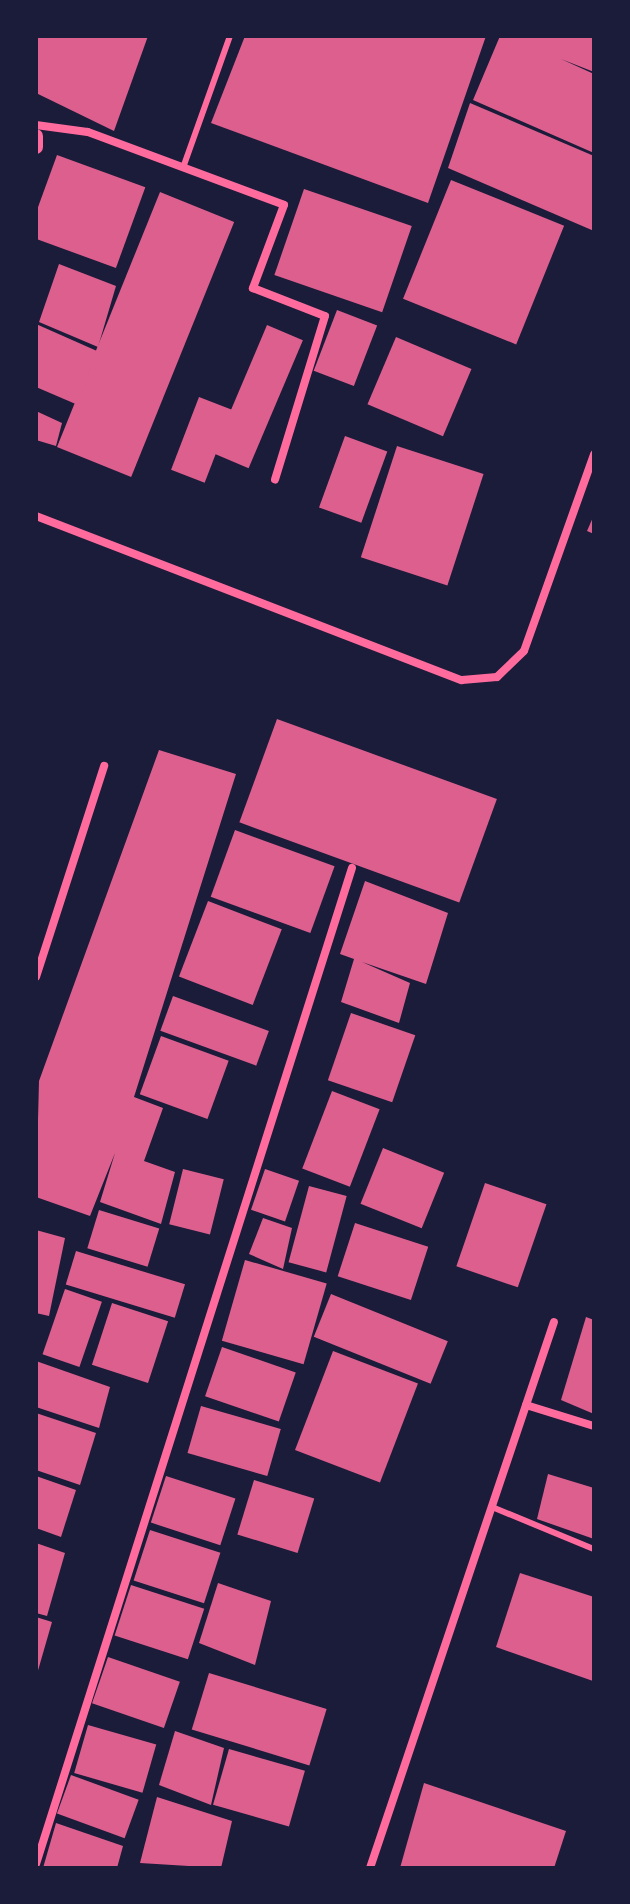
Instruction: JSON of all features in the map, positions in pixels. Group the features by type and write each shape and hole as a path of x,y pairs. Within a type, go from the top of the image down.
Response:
{"street":[{"path":"36,125 88,132 184,165 284,205 253,288 325,316 275,480"},
{"path":"36,136 36,147"},
{"path":"36,516 462,680 497,677 524,651 594,454"},
{"path":"36,977 39,959 104,766"},
{"path":"36,1864 352,868"},
{"path":"370,1868 554,1322"},
{"path":"526,1405 594,1426"}],"lane":[{"path":"184,165 230,36"},
{"path":"492,1507 594,1549"}],"building":[{"path":"36,36 148,36 114,131 36,93"},
{"path":"245,36 486,36 428,203 211,123"},
{"path":"500,36 594,36 594,72 561,59 594,74 594,153 473,100"},
{"path":"470,103 594,156 594,231 448,168"},
{"path":"57,155 145,187 116,268 36,239 36,213"},
{"path":"451,180 564,226 516,344 403,299"},
{"path":"304,189 412,226 382,312 274,275"},
{"path":"160,192 234,222 131,477 57,447"},
{"path":"59,264 116,286 98,347 39,322"},
{"path":"337,310 377,325 354,386 314,371"},
{"path":"36,324 97,351 78,405 36,387"},
{"path":"267,325 303,340 249,468 213,453"},
{"path":"396,337 471,369 443,436 367,404"},
{"path":"199,397 233,410 205,483 171,470"},
{"path":"36,411 62,423 56,446 36,440"},
{"path":"345,436 387,451 361,523 319,507"},
{"path":"397,446 484,474 447,585 361,557"},
{"path":"594,515 594,534 587,531"},
{"path":"277,719 497,799 459,902 239,822"},
{"path":"159,750 236,774 134,1097 163,1108 144,1161 175,1172 161,1224 100,1202 115,1153 90,1216 36,1197 39,1081"},
{"path":"235,830 335,866 310,933 211,897"},
{"path":"365,881 448,913 426,984 362,962 410,983 399,1023 341,1002 354,959 340,954"},
{"path":"208,901 282,929 253,1005 179,977"},
{"path":"173,996 269,1031 256,1066 160,1031"},
{"path":"351,1013 415,1035 392,1102 328,1080"},
{"path":"161,1036 229,1061 207,1119 140,1094"},
{"path":"332,1091 380,1109 350,1187 302,1168"},
{"path":"383,1148 444,1173 422,1228 361,1204"},
{"path":"183,1169 224,1179 210,1234 169,1224"},
{"path":"265,1169 299,1181 285,1221 251,1210"},
{"path":"485,1183 546,1204 518,1287 456,1266"},
{"path":"309,1186 347,1196 326,1272 289,1262"},
{"path":"99,1210 159,1228 148,1267 87,1248"},
{"path":"263,1218 292,1228 283,1269 249,1254"},
{"path":"355,1223 428,1247 411,1300 338,1276"},
{"path":"36,1230 65,1238 49,1316 36,1313"},
{"path":"76,1251 185,1284 175,1318 66,1284"},
{"path":"245,1260 327,1283 304,1364 222,1341"},
{"path":"65,1289 102,1302 79,1367 43,1354"},
{"path":"331,1294 448,1341 431,1384 314,1337"},
{"path":"112,1303 168,1321 148,1383 92,1365"},
{"path":"586,1317 594,1320 594,1414 561,1400"},
{"path":"222,1347 296,1372 279,1422 205,1396"},
{"path":"333,1351 418,1384 380,1483 295,1450"},
{"path":"36,1361 110,1387 99,1428 36,1407"},
{"path":"201,1406 281,1429 267,1476 187,1453"},
{"path":"36,1413 96,1433 80,1485 36,1470"},
{"path":"548,1474 594,1488 594,1539 537,1519"},
{"path":"36,1476 76,1490 61,1537 36,1528"},
{"path":"166,1476 235,1499 220,1545 151,1523"},
{"path":"254,1480 314,1498 298,1553 237,1535"},
{"path":"150,1530 220,1553 204,1603 134,1580"},
{"path":"36,1543 65,1553 47,1616 36,1613"},
{"path":"520,1573 594,1597 593,1681 496,1647"},
{"path":"218,1583 271,1601 255,1665 199,1643"},
{"path":"131,1585 204,1609 188,1659 115,1635"},
{"path":"36,1617 52,1622 37,1674 36,1673"},
{"path":"108,1657 180,1682 164,1728 92,1703"},
{"path":"209,1673 327,1709 309,1765 192,1729"},
{"path":"88,1725 156,1745 142,1793 74,1773"},
{"path":"175,1731 224,1748 211,1805 159,1785"},
{"path":"229,1749 305,1771 289,1827 213,1805"},
{"path":"71,1775 139,1800 125,1838 57,1814"},
{"path":"424,1783 566,1831 554,1868 400,1868"},
{"path":"157,1797 232,1821 221,1868 140,1863"},
{"path":"56,1823 123,1846 117,1868 43,1868"}]}
